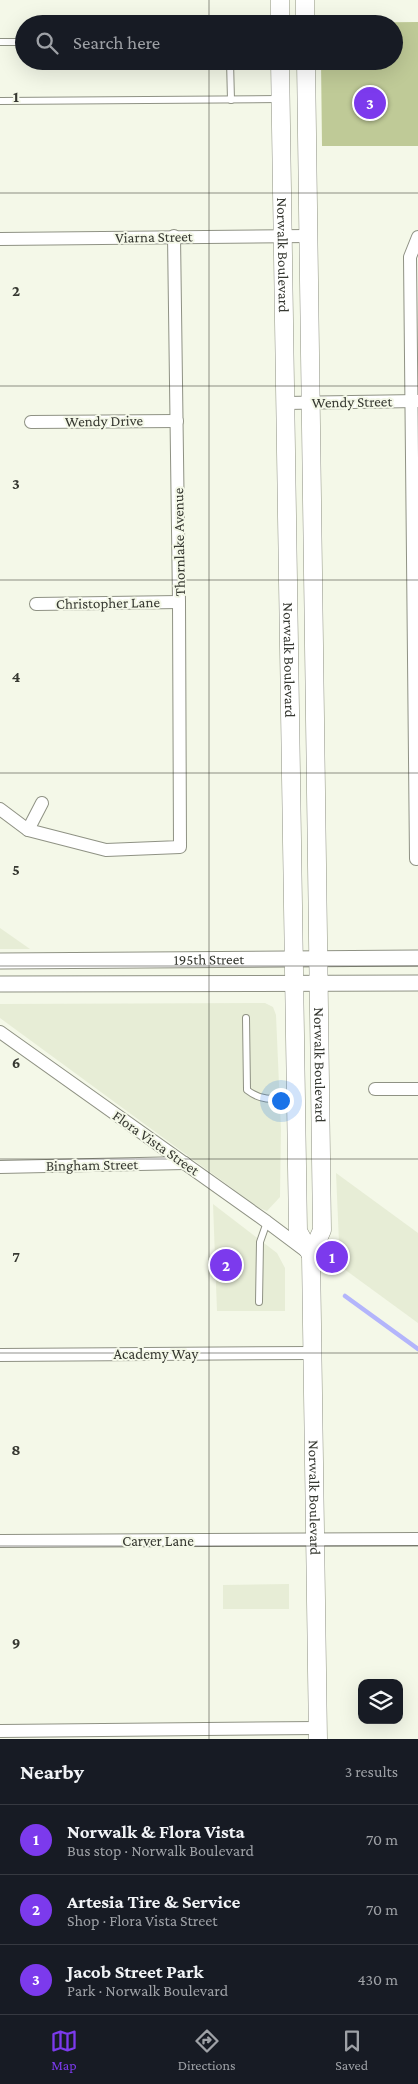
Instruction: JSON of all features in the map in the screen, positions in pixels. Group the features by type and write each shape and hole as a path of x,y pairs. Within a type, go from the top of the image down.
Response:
{"main road":[{"path":"280,0 280,15"},
{"path":"305,0 305,15"},
{"name":"Norwalk Boulevard","path":"280,70 298,1231 311,1256"},
{"name":"Norwalk Boulevard","path":"306,70 322,1230 311,1256 318,1734"}],"street":[{"name":"Thornlake Avenue","path":"28,830 106,850 180,847 180,602 174,236"},
{"name":"Viarna Street","path":"0,239 308,236"},
{"path":"416,859 415,401 410,257 418,237"},
{"name":"Wendy Street","path":"285,403 415,401"},
{"name":"Wendy Drive","path":"32,422 177,421"},
{"name":"Christopher Lane","path":"36,604 180,602"},
{"path":"0,809 28,830 42,803"},
{"name":"195th Street","path":"0,961 418,958"},
{"name":"195th Street","path":"0,984 294,985 418,983"},
{"name":"Flora Vista Street","path":"0,1032 267,1222 311,1256"},
{"path":"375,1090 418,1089"},
{"name":"Bingham Street","path":"0,1167 185,1163"},
{"name":"Academy Way","path":"0,1355 312,1353"},
{"name":"Carver Lane","path":"0,1542 418,1539"},
{"path":"0,1731 318,1734"}],"lane":[{"path":"0,42 15,42"},
{"path":"230,70 231,100"},
{"path":"0,101 281,99"},
{"path":"246,1018 247,1090 263,1100 296,1098"},
{"path":"259,1302 260,1242 267,1222"}],"shaded area":[{"path":"0,928 30,949 0,949"},
{"path":"265,1003 273,1007 276,1015 281,1130 280,1197 267,1211 259,1208 0,1018 0,1004"},
{"path":"336,1173 418,1233 418,1323 340,1266"},
{"path":"213,1204 277,1253 285,1268 285,1311 217,1311"},
{"path":"289,1584 289,1609 223,1609 223,1585"}],"green space":[{"path":"403,22 418,22 418,146 322,146 321,70 403,70"}],"waterway":[{"path":"345,1296 418,1349"}],"place":[{"name":"Jacob Street Park","path":"370,103"},
{"name":"Norwalk & Flora Vista","path":"332,1257"},
{"name":"Artesia Tire & Service","path":"226,1265"}]}
